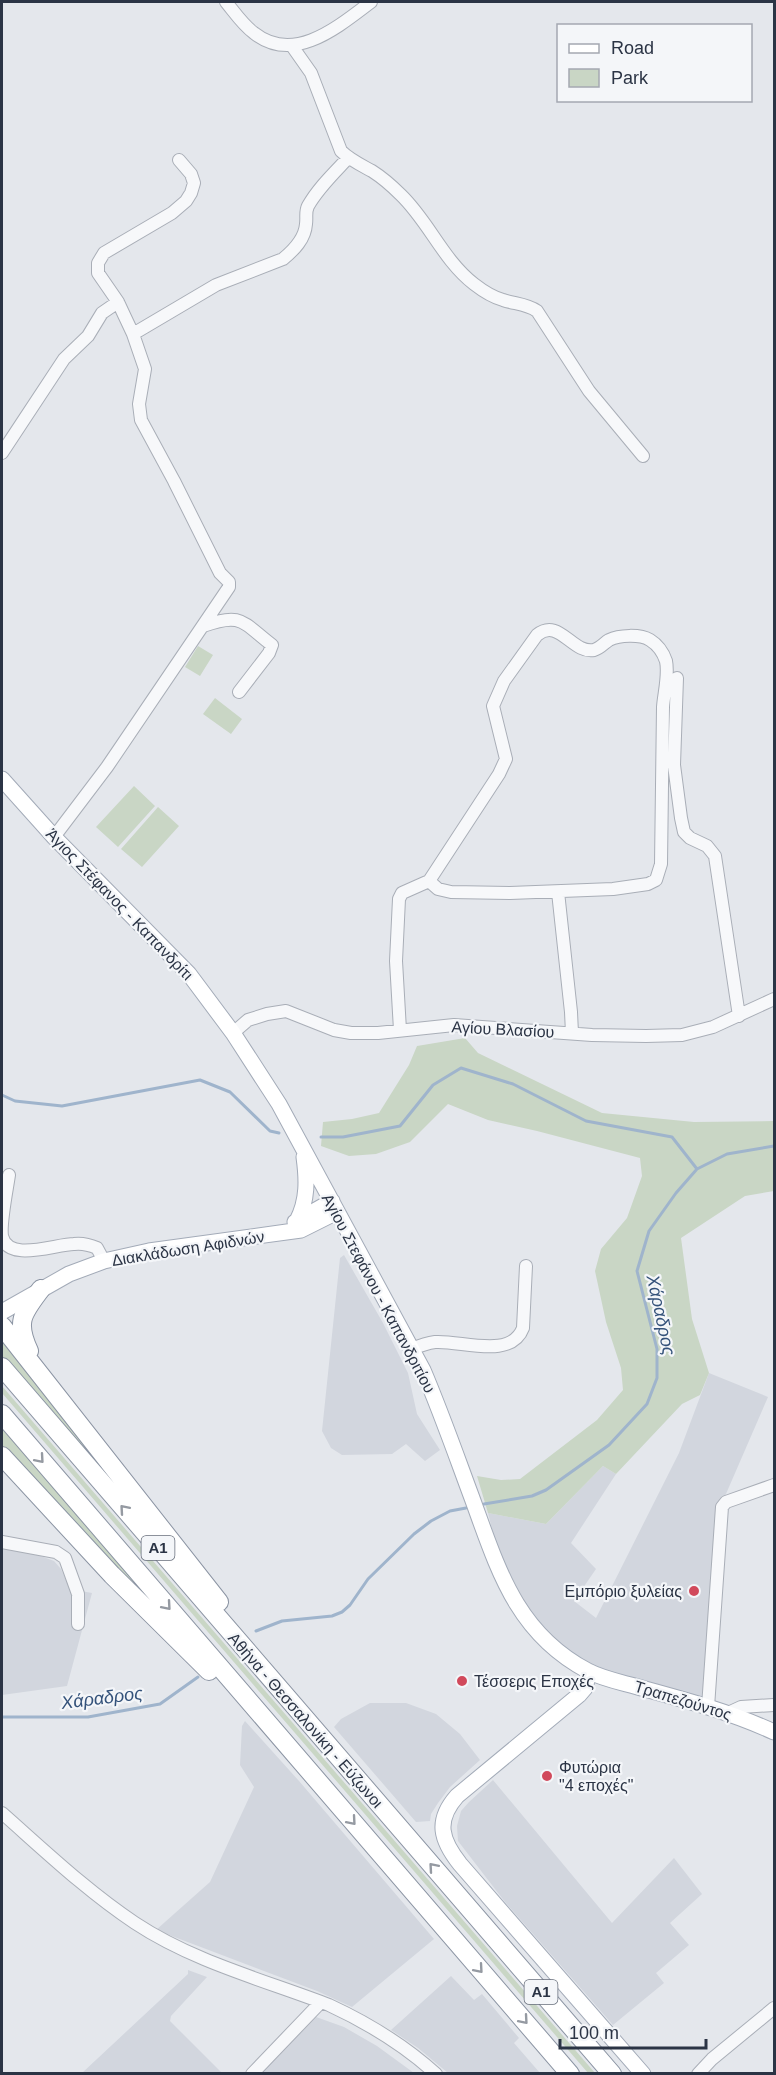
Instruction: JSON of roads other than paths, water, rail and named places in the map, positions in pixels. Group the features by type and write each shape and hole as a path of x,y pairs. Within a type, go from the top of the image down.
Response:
{"highway":[{"path":"39,1372 22,1335 21,1321 42,1289"},
{"path":"2,1326 255,1647 314,1729"},
{"name":"Αθήνα - Θεσσαλονίκη - Εύζωνοι","path":"2,1367 612,2073"},
{"name":"Αθήνα - Θεσσαλονίκη - Εύζωνοι","path":"2,1414 570,2073"},
{"path":"2,1456 112,1575 288,1747"}],"main road":[{"name":"Άγιος Στέφανος - Καπανδρίτι","path":"2,779 54,837 189,974 233,1033"},
{"name":"Αγίου Στεφάνου - Καπανδριτίου","path":"233,1033 303,1148 412,1349 432,1392 489,1546 509,1593 539,1634 566,1657 589,1672"},
{"path":"297,1221 304,1203 306,1189 303,1148"},
{"name":"Διακλάδωση Αφιδνών","path":"279,1233 297,1221 334,1207"},
{"name":"Διακλάδωση Αφιδνών","path":"2,1312 69,1274 105,1261 149,1251 301,1230 334,1207"},
{"path":"589,1672 585,1688 579,1695 458,1796 446,1812 442,1829 449,1850 460,1864 643,2073"},
{"name":"Τραπεζούντος","path":"589,1672 728,1713 774,1732"}],"street":[{"path":"226,2 255,35 282,46 292,46 321,36 345,22 371,2"},
{"path":"292,46 311,73 341,151 348,158 386,181 402,196 426,224 455,268 473,284 501,300 530,306 537,311 589,391 643,456"},
{"path":"133,334 216,285 283,259 302,237 307,221 306,209 314,196 348,158"},
{"path":"54,837 107,767 227,591 229,582 220,573 141,420 139,404 145,369 133,334 118,302 98,273 98,263 104,253 172,213 186,201 194,183 192,174 179,160"},
{"path":"2,453 64,359 88,336 102,313 118,302"},
{"path":"202,626 233,618 242,621 272,645 269,653 239,692"},
{"path":"400,1030 396,961 399,899 402,892 429,881 499,774 506,759 493,706 504,681 542,630 554,630 590,651 611,639 632,636 648,638 662,650 666,664 663,708 661,864 656,880 648,884 613,889 558,892 451,892 438,889 429,881"},
{"path":"677,678 674,765 681,818 684,832 690,838 707,846 715,856 739,1016"},
{"path":"558,892 572,1012 572,1034"},
{"name":"Αγίου Βλασίου","path":"233,1033 248,1020 286,1011 334,1030 351,1033 454,1025 572,1034 682,1035 713,1027 774,999"},
{"path":"9,1175 2,1235 9,1247 21,1251 75,1244 88,1245 97,1248 105,1261"},
{"path":"412,1349 436,1342 490,1346 514,1343 520,1337 523,1328 526,1266"},
{"path":"708,1707 722,1507 726,1502 774,1485"},
{"path":"2,1542 56,1552 65,1558 78,1594 78,1624"},
{"path":"728,1713 741,1707 774,1705"},
{"path":"2,1813 89,1889 150,1932 209,1960 321,2002 368,2024 436,2073"},
{"path":"252,2073 321,2002"},
{"path":"698,2073 774,2008"}],"waterway":[{"path":"321,1137 343,1137 400,1126 433,1085 461,1068 513,1084 586,1121 672,1137 697,1169"},
{"path":"2,1095 15,1101 62,1106 200,1080 230,1092 270,1131 279,1133"},
{"name":"Χάραδρος","path":"484,1504 532,1496 546,1490 609,1445 647,1404 657,1378 657,1349 637,1271 649,1231 676,1193 697,1169 727,1154 774,1146"},
{"name":"Χάραδρος","path":"256,1631 282,1621 332,1616 342,1612 350,1605 368,1579 414,1534 431,1521 450,1511 466,1508"},
{"name":"Χάραδρος","path":"2,1717 88,1717 160,1704 198,1677"}],"place":[{"name":"Εμπόριο ξυλείας","path":"694,1591"},
{"name":"Τέσσερις Εποχές","path":"462,1681"},
{"name":"Φυτώρια \"4 εποχές\"","path":"547,1776"}]}
